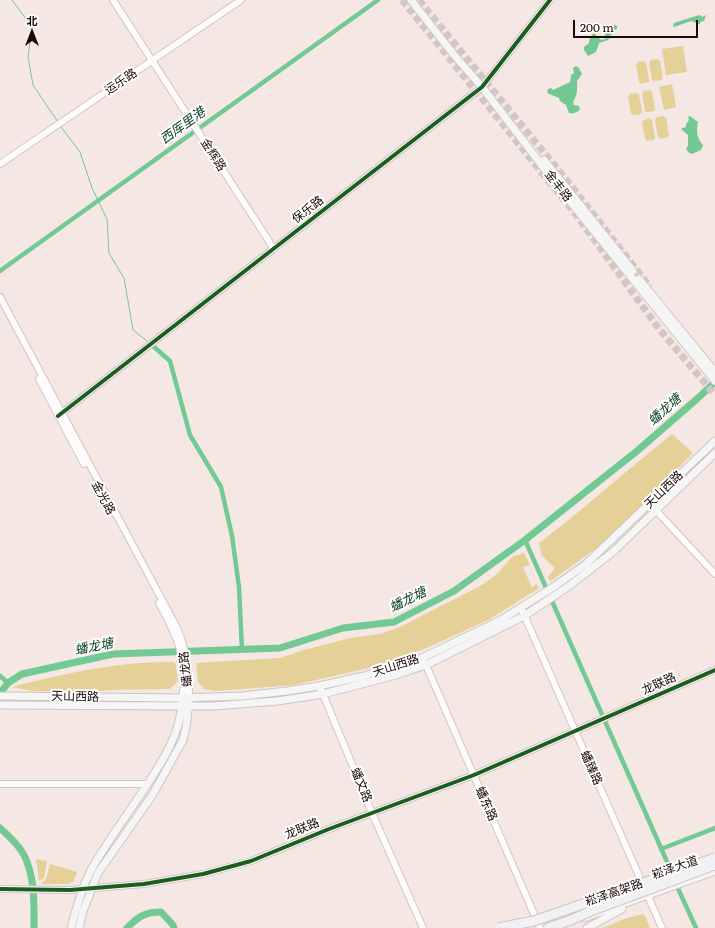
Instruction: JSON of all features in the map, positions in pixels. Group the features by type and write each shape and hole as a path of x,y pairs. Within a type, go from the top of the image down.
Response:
{"highway":[{"name":"崧泽高架路","path":"512,928 534,918 715,858"},
{"name":"崧泽高架路","path":"548,928 715,865"},
{"path":"498,928 534,918"},
{"path":"558,928 571,920"}],"main road":[{"name":"金丰路","path":"410,0 454,55 483,86"},
{"name":"金丰路","path":"416,0 557,185 711,370 715,381"},
{"name":"天山西路","path":"0,705 214,706 277,701 323,694 396,675 426,665 524,616 547,600 715,441"},
{"name":"天山西路","path":"2,696 185,698 242,696 319,686 364,676 422,658 501,620 540,596 557,589 614,551 715,453"},
{"name":"蟠龙路","path":"79,928 91,888 104,864 153,794 183,740 186,727 185,698"},
{"name":"蟠龙路","path":"72,928 76,907 96,861 159,767 171,745 185,706"},
{"name":"崧泽大道","path":"534,918 715,854"},
{"name":"崧泽大道","path":"558,928 715,871"},
{"path":"587,928 648,895"}],"street":[{"name":"金辉路","path":"113,0 274,249"},
{"name":"运乐路","path":"0,164 241,0"},
{"name":"保乐路","path":"59,414 483,86 550,0"},
{"path":"0,297 59,414"},
{"path":"0,304 59,414"},
{"name":"蟠龙路","path":"59,414 174,621 186,667 185,698"},
{"path":"650,504 715,574"},
{"name":"蟠臻路","path":"521,608 662,928"},
{"name":"蟠东路","path":"422,658 474,775 534,918 540,928"},
{"name":"龙联路","path":"0,889 83,889 144,884 203,874 251,861 372,813 474,775 715,670"},
{"name":"蟠文路","path":"319,686 372,813 423,928"},
{"path":"0,784 148,784"}],"shaded area":[{"path":"700,15 702,17 706,15 704,21 699,24 691,21 674,27 673,26 674,23"},
{"path":"615,25 617,26 617,29 614,30 608,40 599,43 596,52 588,56 584,50 584,47 589,43 590,37 594,33 601,40 605,39 604,31"},
{"path":"683,46 687,72 666,75 662,49"},
{"path":"657,59 660,61 663,78 662,80 654,81 652,80 649,63 651,60"},
{"path":"644,61 646,63 649,82 641,84 639,82 636,65 638,62"},
{"path":"576,66 582,74 577,81 577,89 573,102 574,105 579,106 580,109 577,112 569,113 566,105 560,101 559,98 547,93 548,89 551,88 553,90 570,82 571,75 574,73 573,68"},
{"path":"672,84 676,107 664,110 659,87"},
{"path":"650,90 652,92 655,109 654,111 647,112 645,111 642,94 644,91"},
{"path":"636,93 639,95 642,112 641,114 634,115 631,114 628,97 630,94"},
{"path":"663,116 666,118 669,135 668,137 661,139 658,137 655,120 657,117"},
{"path":"690,116 698,122 697,128 699,140 703,145 701,150 692,154 688,152 686,148 688,146 688,135 681,129 686,127 689,120 688,117"},
{"path":"650,118 652,120 655,137 654,140 647,141 645,139 642,122"},
{"path":"672,434 693,453 616,531 594,550 551,581 547,578 555,568 542,556 539,543"},
{"path":"524,553 530,565 523,567 532,588 536,584 539,588 490,619 429,647 378,666 294,685 216,691 204,689 198,682 196,663 280,658 350,638 380,634 398,628 482,585 497,574 512,557"},
{"path":"154,662 175,662 178,680 174,686 169,689 109,690 93,692 32,691 12,687 93,669"},
{"path":"36,859 47,861 44,878 39,881"},
{"path":"50,864 77,872 73,882 67,884 41,884 46,879"},
{"path":"642,914 645,916 650,928 603,928 624,919"}],"waterway":[{"path":"12,0 32,27 28,57 33,85 58,122"},
{"name":"西厍里港","path":"0,271 378,0"},
{"path":"61,127 80,152 92,188 107,219 109,253 124,278 133,330 147,341"},
{"path":"153,346 170,361 190,435 221,487 232,536 239,587 242,650"},
{"name":"蟠龙塘","path":"0,693 8,683 22,674 113,654 280,648 343,628 394,622 454,591 525,540 637,451 715,382"},
{"path":"525,540 672,873"},
{"path":"0,676 8,683"},
{"name":"蟠龙塘","path":"0,828 19,848 25,857 30,870 33,886 34,928"},
{"path":"661,849 715,828"},
{"path":"676,884 696,928"},
{"name":"蟠龙塘","path":"127,928 146,914 161,912 174,928"}],"tunnel":[{"path":"402,0 577,216 659,329 715,395"},
{"path":"419,0 569,183 650,287"}],"cycle path":[{"path":"58,416 482,87 550,0"},
{"path":"0,889 70,890 144,884 203,874 251,861 329,829 474,775 715,670"}]}
